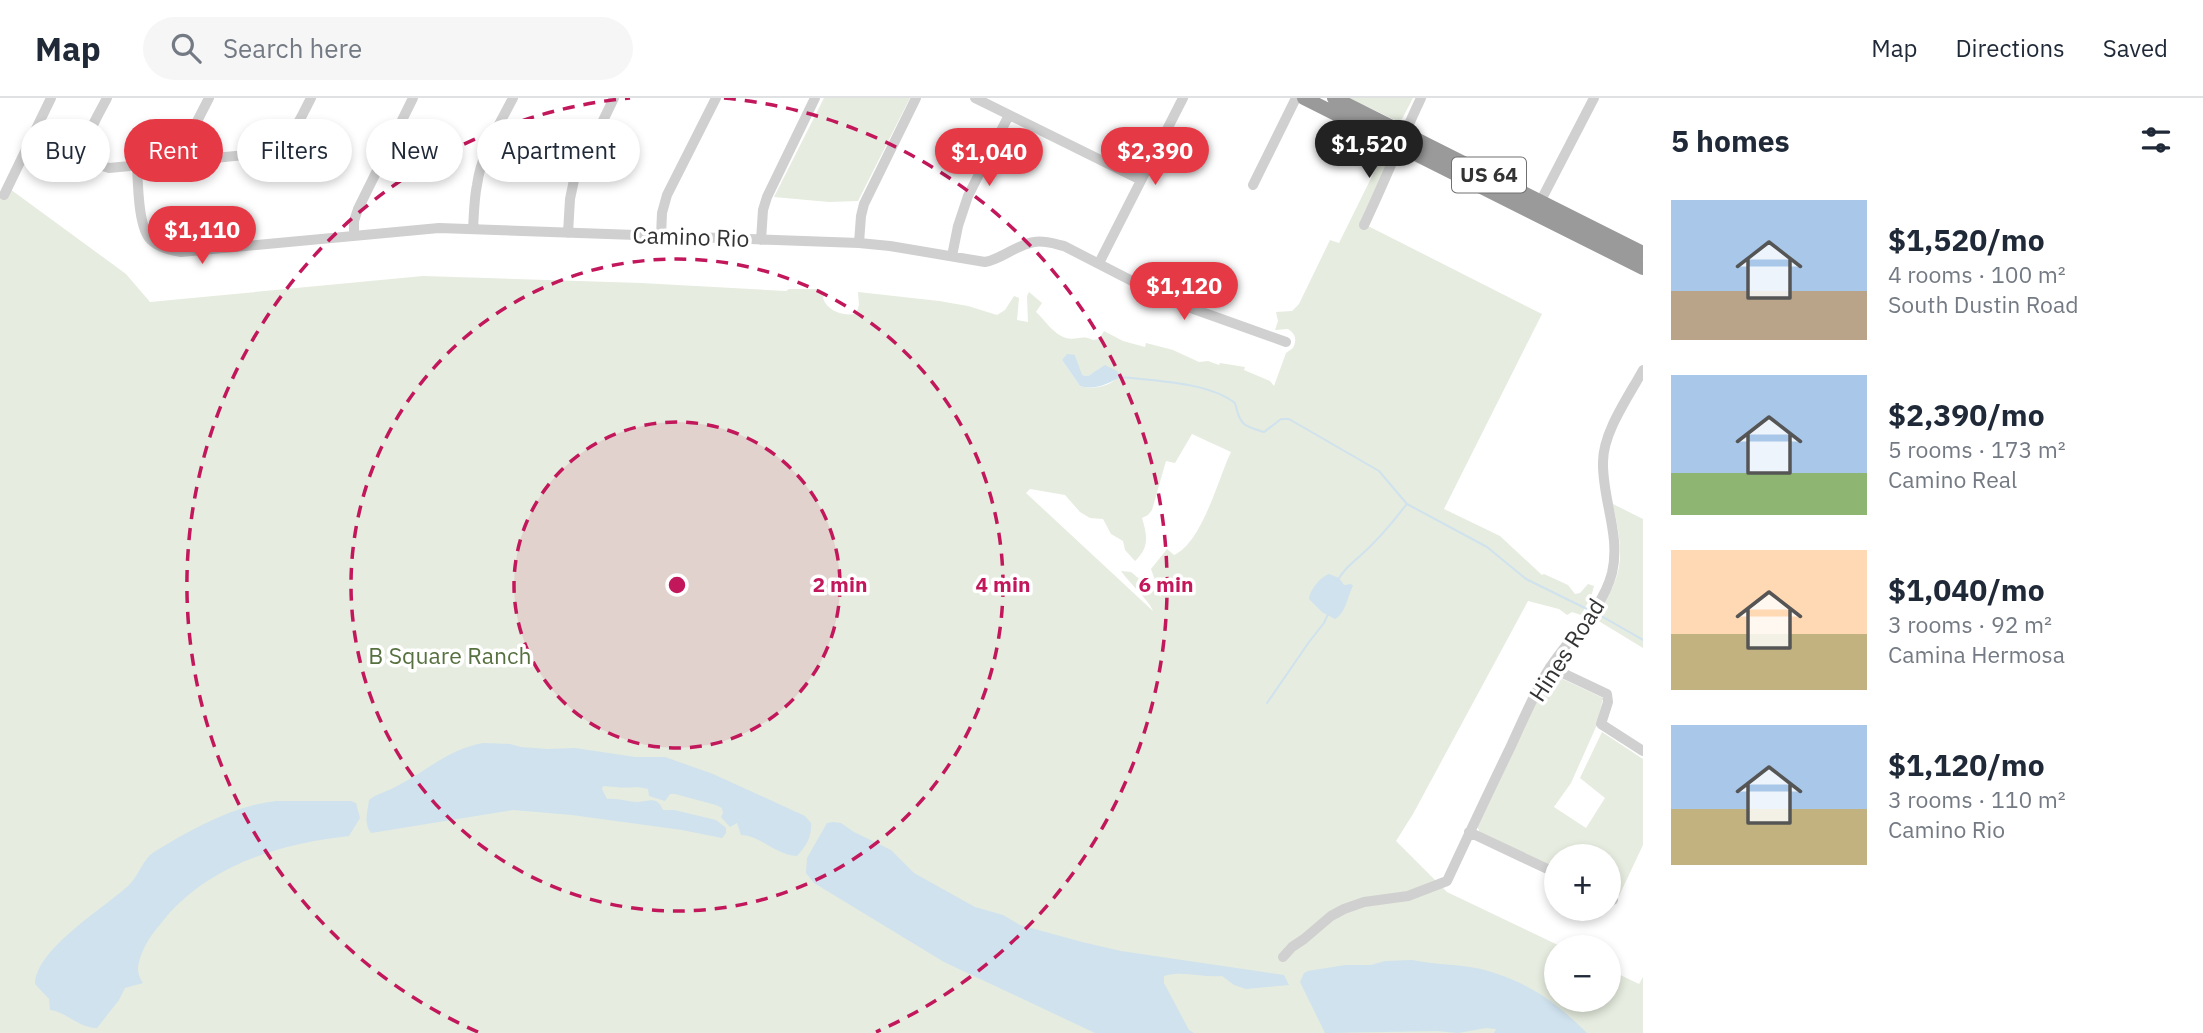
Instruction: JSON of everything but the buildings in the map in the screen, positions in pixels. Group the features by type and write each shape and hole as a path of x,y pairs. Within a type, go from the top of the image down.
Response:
{"highway":[{"name":"US 64","path":"1304,98 1401,138"},
{"name":"US 64","path":"1334,98 1401,138 1538,208 1643,268"},
{"name":"US 64","path":"1538,208 1643,253"}],"street":[{"path":"4,195 51,98"},
{"path":"107,98 87,141 91,159 98,165 109,168 124,166"},
{"path":"197,119 208,98"},
{"path":"223,156 267,153 281,146 291,137 311,98"},
{"path":"354,235 354,221 358,209 413,98"},
{"path":"473,229 481,168 491,141 513,98"},
{"path":"568,233 574,180 614,98"},
{"path":"661,236 662,213 667,195 716,98"},
{"path":"761,240 763,210 767,197 816,98"},
{"path":"859,243 864,204 916,98"},
{"path":"975,98 1141,180"},
{"path":"1099,263 1183,98"},
{"path":"1253,185 1296,98"},
{"path":"1364,225 1385,183 1401,138 1422,98"},
{"path":"1538,208 1594,98"},
{"path":"952,256 968,196 1009,115"},
{"name":"Camino Rio","path":"138,182 142,224 148,238 164,249 181,252 425,228 859,243 985,262 998,260 1034,242 1042,242 1064,246 1171,301 1286,342"},
{"name":"Hines Road","path":"1283,957 1331,916 1344,909 1364,902 1408,896 1447,881 1550,667 1566,643 1589,618 1612,572 1614,543 1603,453 1610,432 1643,370"},
{"path":"1550,667 1606,694 1608,702 1601,724 1643,751"},
{"path":"1469,832 1544,867"}],"green space":[{"path":"824,98 910,98 858,201 829,202 774,197"},
{"path":"1349,98 1413,98 1402,119 1397,121"},
{"name":"B Square Ranch","path":"1382,149 1390,150 1368,226 1542,314 1444,509 1500,536 1542,575 1568,585 1575,594 1580,593 1588,584 1594,586 1591,597 1581,615 1572,612 1567,615 1559,609 1528,601 1396,841 1447,892 1544,938 1544,1012 1621,1012 1621,975 1639,984 1643,977 1643,1033 0,1033 0,198 10,189 126,274 150,302 423,276 786,291 820,289 821,293 825,293 823,298 828,306 836,312 851,314 856,314 859,305 858,292 939,301 997,315 1005,310 1014,296 1019,298 1017,320 1028,322 1029,292 1042,303 1036,312 1062,336 1093,340 1099,339 1104,331 1123,341 1145,347 1146,343 1173,350 1199,362 1245,367 1244,370 1270,381 1274,386 1286,353 1293,348 1295,340 1288,329 1275,330 1278,321 1276,312 1292,311 1299,304 1330,240 1339,243 1383,154","holes":["1075,355 1081,375 1088,376 1105,366 1117,378 1100,387 1080,386 1062,360","1192,434 1231,452 1193,538 1174,555 1167,549 1151,569 1161,597 1131,572 1121,571 1153,611 1026,493 1030,489 1065,495 1080,512 1090,518 1103,519 1111,534 1123,541 1125,550 1135,561 1143,551 1146,541 1142,518 1152,510 1166,461 1175,463"]},
{"path":"1613,504 1643,519 1643,648 1597,620 1588,627 1615,582 1618,569 1619,542"},
{"path":"1550,673 1603,698 1596,727 1571,783 1554,807 1586,828 1605,798 1580,778 1602,732 1643,759 1643,845 1621,892 1621,844 1544,844 1544,862 1480,833 1477,826"}],"water":[{"path":"1067,354 1075,355 1082,375 1088,376 1105,365 1117,371 1121,377 1097,387 1080,386 1062,360"},
{"path":"1329,574 1339,578 1344,585 1353,586 1344,609 1335,619 1322,612 1309,599 1316,584"},
{"path":"483,743 547,749 575,748 635,757 665,757 713,774 805,816 811,823 809,837 797,856 789,855 749,836 741,835 737,823 730,827 721,817 722,808 716,805 675,794 670,794 665,801 649,796 648,789 644,788 603,786 607,799 656,801 663,810 716,820 726,828 726,833 722,838 572,815 513,810 371,833 367,821 369,800 449,755"},
{"path":"276,801 351,801 356,803 360,818 349,836 299,844 250,859 226,870 184,899 166,917 144,948 138,970 143,983 125,988 97,1028 50,1010 49,999 35,984 38,971 47,957 73,930 128,886 150,855 228,813"},
{"path":"827,823 841,823 891,850 914,873 975,907 1003,915 1020,925 1121,951 1284,975 1289,985 1246,989 1234,985 1222,976 1164,976 1164,983 1189,1030 1194,1033 1095,1033 944,962 814,883 806,873 807,858"},
{"path":"1412,960 1473,967 1512,979 1544,997 1544,1012 1565,1012 1587,1033 1494,1033 1496,1029 1486,1028 1458,1033 1325,1033 1300,982 1304,973 1385,961"}],"waterway":[{"path":"1121,377 1181,384 1211,391 1235,403 1244,424 1264,432 1281,419 1289,419 1379,471 1407,504 1487,547 1526,579 1587,609"},
{"path":"1338,580 1406,505"},
{"path":"1596,613 1643,640"},
{"path":"1267,703 1328,614"}]}
